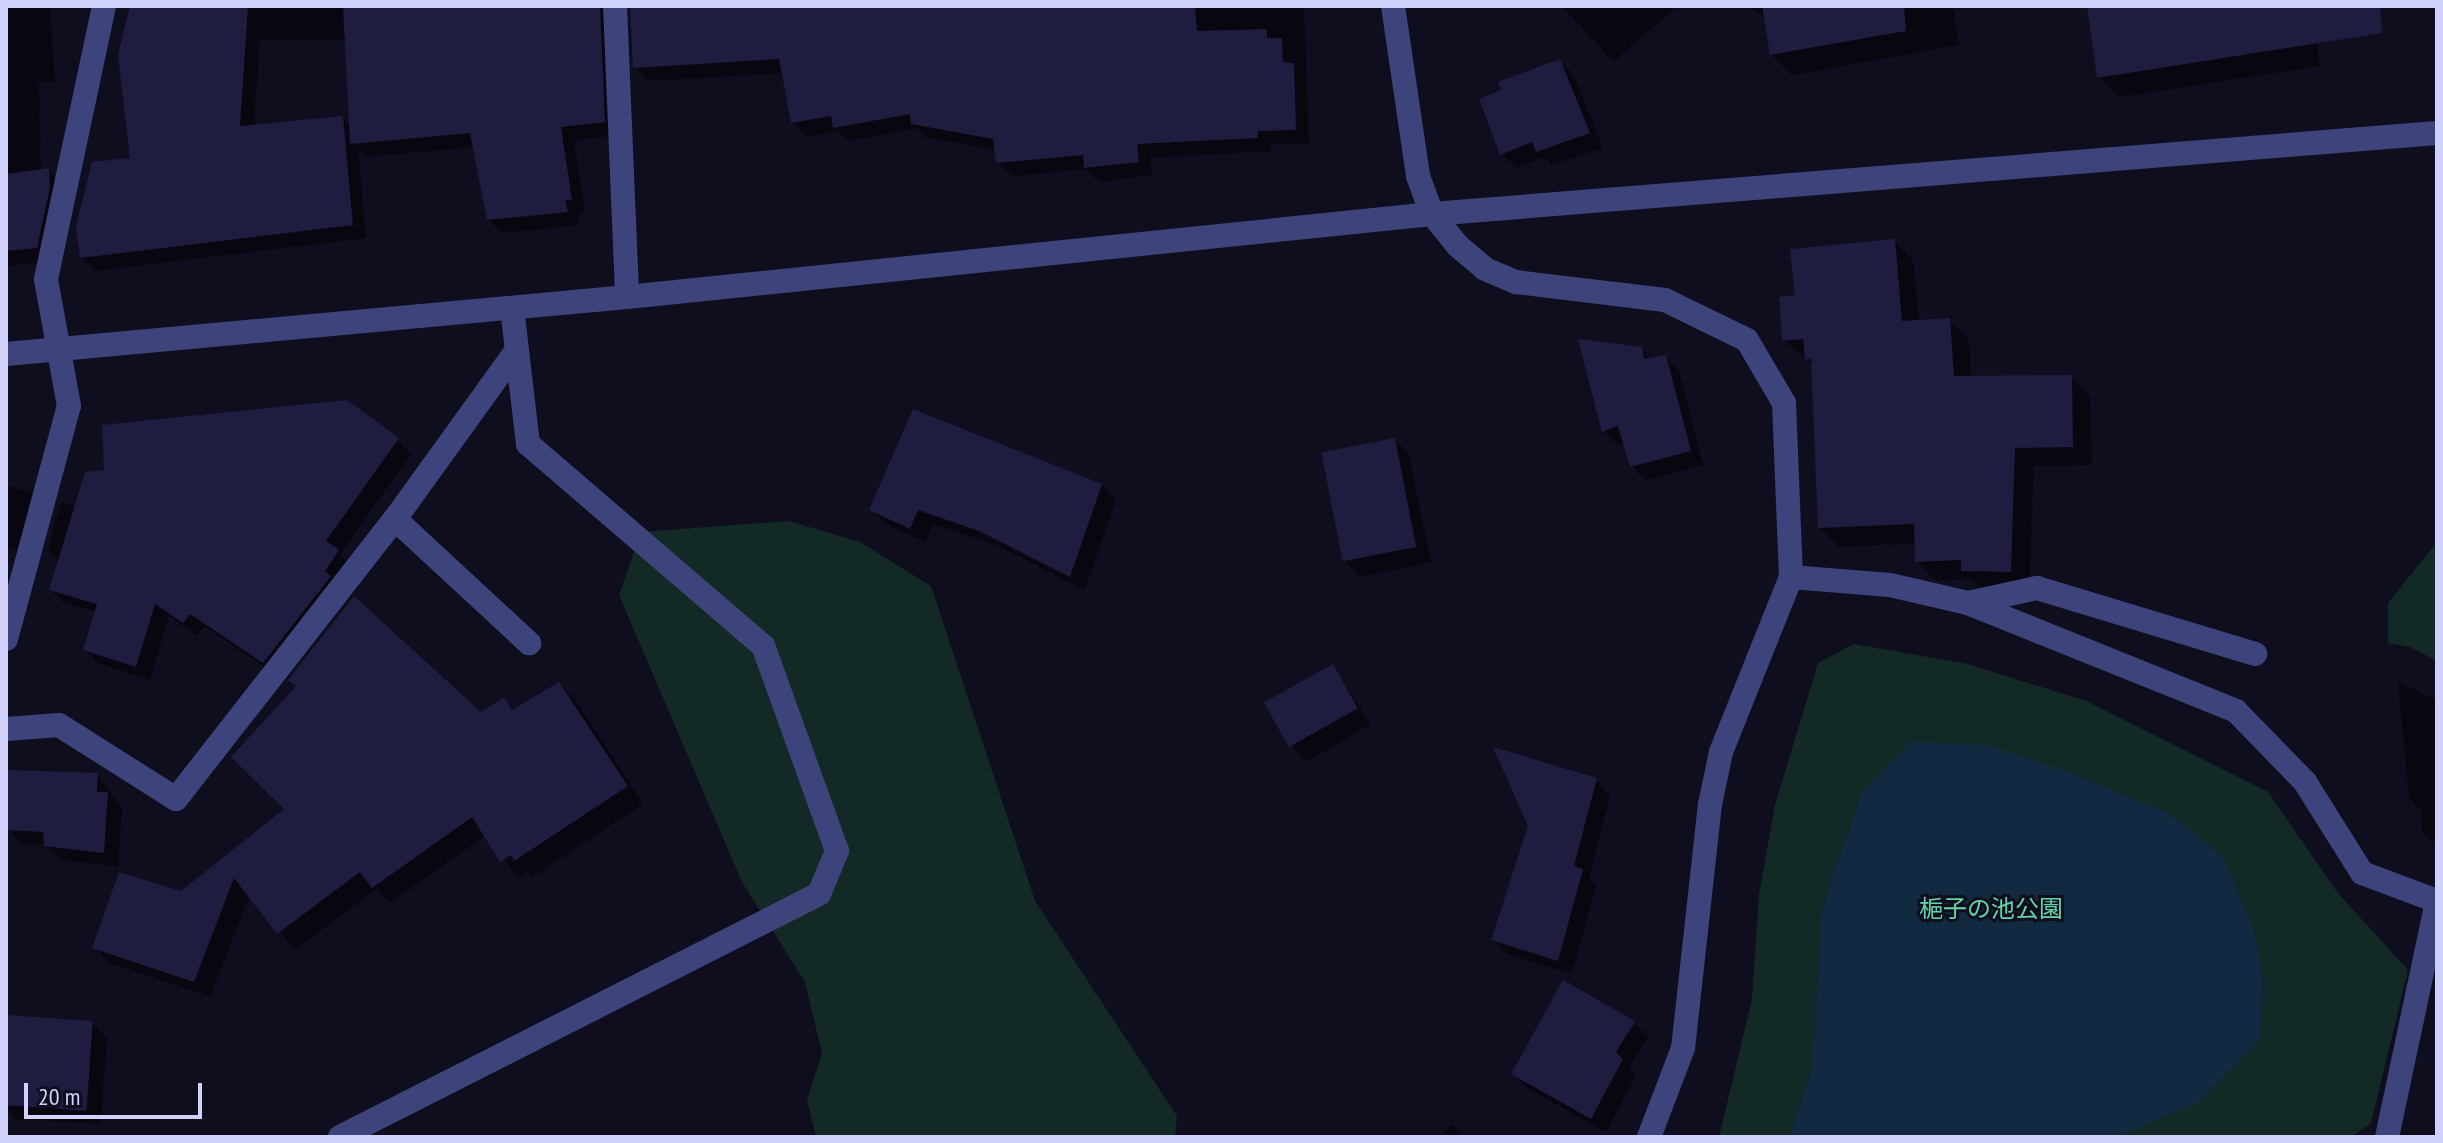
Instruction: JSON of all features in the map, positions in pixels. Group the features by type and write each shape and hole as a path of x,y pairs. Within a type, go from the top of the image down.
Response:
{"street":[{"path":"6,639 69,406 46,279 104,6"},
{"path":"615,6 627,297"},
{"path":"1393,6 1418,176 1432,214 1485,269 1516,282 1665,300 1747,340 1784,403 1791,577 1721,752 1710,804 1683,1048 1649,1137"},
{"path":"6,354 627,297 1432,214 2437,133"},
{"path":"340,1137 819,894 837,851 763,646 528,444 512,308"},
{"path":"6,729 59,725 176,799 395,519 517,350"},
{"path":"395,519 529,643"},
{"path":"1791,577 1890,585 1968,603 2236,711 2305,782 2362,873 2437,901 2387,1137"},
{"path":"1968,603 2037,588 2255,654"}],"green space":[{"path":"789,521 860,542 931,586 1035,901 1177,1116 1175,1137 816,1137 807,1100 822,1053 805,982 742,882 619,595 641,532"},
{"path":"2437,542 2437,661 2410,647 2388,643 2388,603"},
{"name":"梔子の池公園","path":"1854,644 1968,664 2086,701 2268,792 2337,892 2408,970 2371,1123 2351,1137 1719,1137 1752,999 1759,894 1775,805 1818,663"}],"water":[{"path":"1911,742 1987,745 2068,772 2170,814 2223,857 2255,932 2263,980 2261,1038 2199,1102 2116,1137 1790,1137 1812,1067 1822,910 1833,873 1861,795"}],"building":[{"path":"130,6 248,6 240,126 343,116 353,225 80,258 76,226 92,162 130,158 118,55"},
{"path":"343,6 600,6 605,122 561,127 572,200 565,200 568,212 487,220 470,133 350,144"},
{"path":"630,6 1195,6 1197,31 1267,29 1267,38 1282,38 1283,62 1294,63 1296,130 1258,131 1258,138 1137,144 1139,162 1084,168 1083,155 996,163 993,139 911,124 910,114 833,128 831,116 791,123 779,59 633,68"},
{"path":"1762,6 1904,6 1906,31 1770,55"},
{"path":"2087,6 2380,6 2382,33 2097,78"},
{"path":"1560,59 1590,133 1536,152 1532,142 1500,155 1479,99 1501,90 1498,82"},
{"path":"49,168 50,187 37,248 6,251 6,174"},
{"path":"1895,239 1902,321 1950,318 1954,376 2072,375 2073,447 2015,448 2011,572 1961,571 1961,560 1915,562 1914,524 1818,528 1811,359 1805,360 1803,339 1782,341 1779,297 1795,295 1790,249"},
{"path":"1578,339 1642,347 1644,359 1666,355 1691,451 1630,467 1618,426 1602,432"},
{"path":"347,400 399,438 326,541 339,550 325,571 331,576 263,663 190,614 183,623 155,604 136,667 83,650 97,604 49,590 85,472 104,470 102,425"},
{"path":"913,409 1102,484 1070,577 979,531 918,510 910,529 869,510"},
{"path":"1395,438 1416,547 1343,561 1321,452"},
{"path":"354,596 481,712 504,697 512,710 559,682 628,786 514,861 511,855 500,862 472,817 372,888 360,872 277,934 234,878 194,982 92,948 119,872 181,891 284,809 231,757 296,686 288,680"},
{"path":"1333,664 1358,709 1289,747 1264,702"},
{"path":"1493,747 1597,778 1574,866 1583,869 1558,961 1491,940 1528,826"},
{"path":"7,770 98,773 97,792 108,792 104,853 44,846 43,832 6,830"},
{"path":"1563,980 1635,1021 1616,1052 1623,1059 1591,1119 1511,1074"},
{"path":"6,1015 93,1021 87,1111 6,1105"}]}
